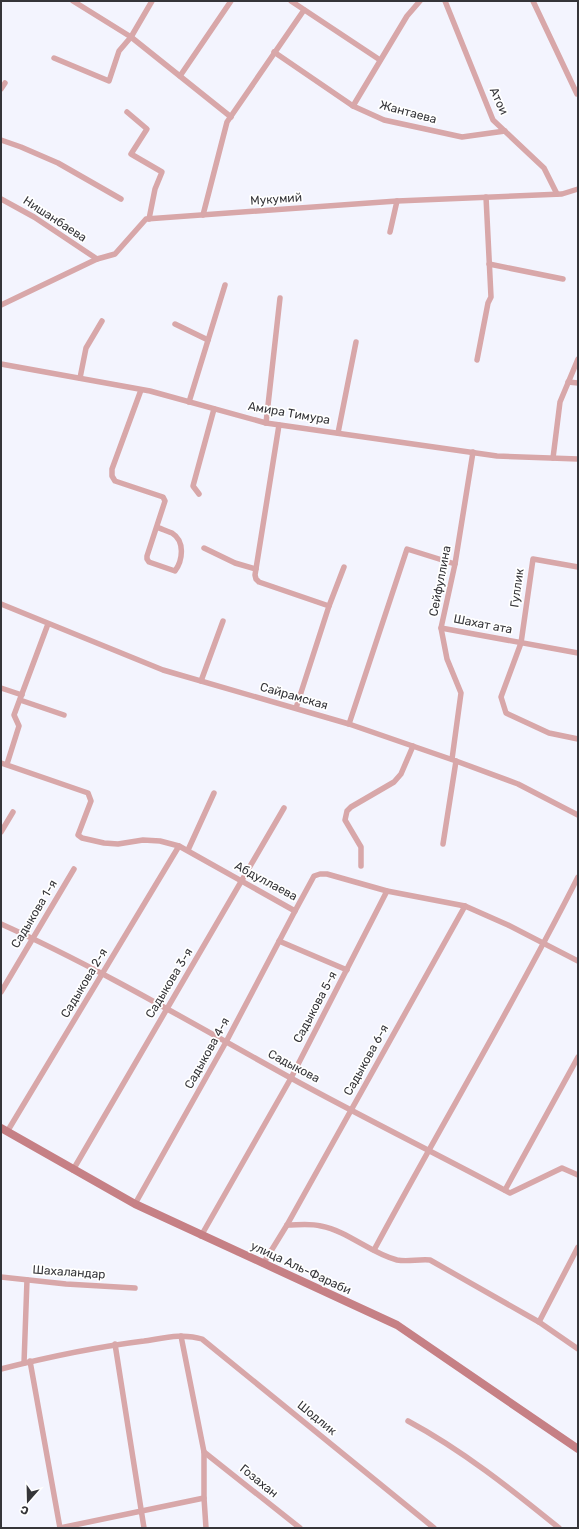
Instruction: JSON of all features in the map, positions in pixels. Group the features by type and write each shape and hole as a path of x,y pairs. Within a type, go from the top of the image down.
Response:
{"main road":[{"name":"улица Аль-Фараби","path":"4,1130 135,1204 201,1236 397,1325 578,1449"}],"street":[{"path":"73,1 131,37 231,117"},
{"path":"54,58 109,81 119,52 131,37 152,1"},
{"path":"180,76 231,1"},
{"path":"291,1 380,60"},
{"path":"353,106 407,16 420,1"},
{"name":"Атои","path":"445,1 493,120 544,168 557,194"},
{"path":"533,1 577,94"},
{"path":"203,215 227,122 304,10"},
{"name":"Жантаева","path":"274,52 353,106 384,120 462,137 505,131"},
{"path":"1,89 5,83"},
{"path":"1,305 97,259 115,254 146,219 149,219 155,189 162,172 131,154 147,129 127,112"},
{"path":"1,140 21,146 58,163 121,199"},
{"name":"Мукумий","path":"149,219 396,202 557,194 578,189"},
{"path":"477,360 488,303 491,297 486,197"},
{"name":"Нишанбаева","path":"1,199 34,217 97,259"},
{"path":"390,232 396,202"},
{"path":"490,264 563,279"},
{"path":"189,402 225,285"},
{"path":"266,423 280,298"},
{"path":"80,378 86,348 102,321"},
{"path":"175,324 208,340"},
{"path":"338,433 356,342"},
{"path":"553,458 560,402 578,359"},
{"name":"Амира Тимура","path":"1,364 140,390 266,423 497,456 578,459"},
{"path":"568,382 578,384"},
{"path":"140,390 112,469 112,476 115,481 163,497 165,502 156,527 147,559 149,562 175,571 182,553 182,548 173,534 156,527"},
{"path":"199,494 193,486 214,409"},
{"path":"279,425 256,569 256,579 259,582 329,606"},
{"name":"Сейфуллина","path":"443,844 461,693 447,659 441,628 455,564 473,452"},
{"path":"204,548 235,563 256,569"},
{"path":"349,724 407,549 455,564"},
{"name":"Гуллик","path":"521,643 533,559 578,567"},
{"path":"296,708 329,606 344,567"},
{"name":"Сайрамская","path":"1,604 162,670 349,724 454,760 518,784 578,815"},
{"path":"201,681 224,621"},
{"path":"4,763 19,726 14,715 48,624"},
{"name":"Шахат ата","path":"441,628 578,653"},
{"name":"Шахат ата","path":"521,643 501,697 506,713 548,733 578,739"},
{"path":"1,688 64,715"},
{"path":"361,866 362,847 345,820 345,815 351,807 394,782 401,774 413,746"},
{"name":"Абдуллаева","path":"4,763 88,793 91,801 78,835 82,838 104,843 118,844 143,840 160,841 179,846 295,911 314,876 320,874 328,874 387,892 465,906 578,961"},
{"path":"188,850 214,792"},
{"name":"Садыкова 3-я","path":"73,1170 284,808"},
{"path":"1,832 13,812"},
{"name":"Садыкова 2-я","path":"4,1130 102,975 179,846"},
{"name":"Садыкова 1-я","path":"1,992 74,869"},
{"path":"374,1250 428,1150 544,944 578,877"},
{"name":"Садыкова 5-я","path":"201,1236 291,1078 387,892"},
{"name":"Садыкова 6-я","path":"263,1264 287,1225 465,906"},
{"name":"Садыкова 4-я","path":"135,1204 226,1042 295,911"},
{"name":"Садыкова","path":"1,924 33,938 291,1078 505,1190"},
{"path":"279,941 347,970"},
{"path":"578,1057 505,1190 510,1193 562,1168 578,1174"},
{"path":"287,1225 307,1224 322,1226 334,1230 396,1260 430,1260 539,1322 578,1349"},
{"path":"539,1322 578,1247"},
{"name":"Шахаландар","path":"1,1278 135,1288"},
{"path":"27,1280 27,1362 60,1528 204,1498"},
{"path":"181,1336 204,1452 204,1498 206,1528"},
{"name":"Шодлик","path":"1,1368 115,1344 181,1336 202,1339 434,1528"},
{"path":"115,1344 144,1528"},
{"path":"408,1421 439,1437 518,1495 559,1528"},
{"name":"Гозахан","path":"204,1452 300,1528"}]}
